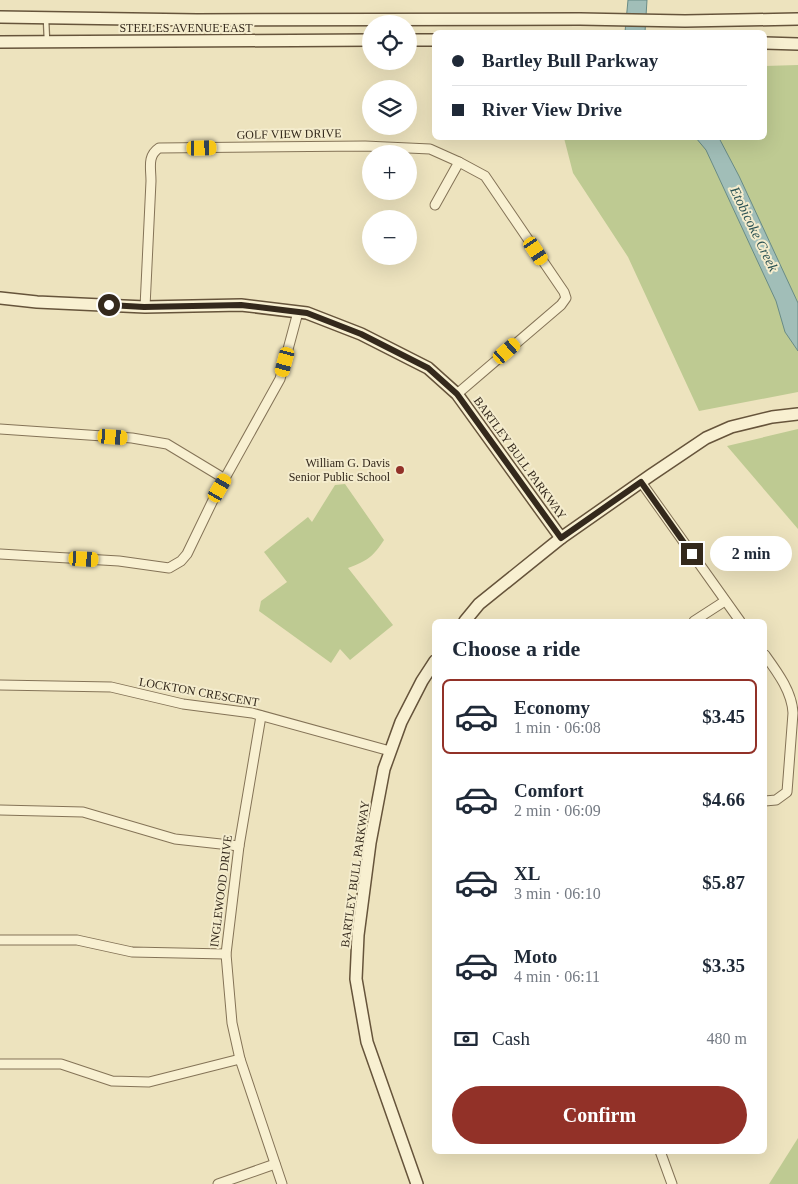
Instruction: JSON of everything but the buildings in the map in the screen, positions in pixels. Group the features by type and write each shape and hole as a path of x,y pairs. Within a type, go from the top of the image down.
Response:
{"street":[{"name":"STEELES AVENUE EAST","path":"0,17 197,20 580,19 685,21 798,19"},
{"name":"STEELES AVENUE EAST","path":"0,42 362,40"},
{"path":"417,40 432,40"},
{"path":"767,42 798,44"},
{"name":"GOLF VIEW DRIVE","path":"144,307 151,160 153,152 159,148 374,146 430,149 485,176 564,292 566,298 561,305 457,394"},
{"path":"435,206 459,162"},
{"name":"BARTLEY BULL PARKWAY","path":"0,298 37,302 144,307 241,305 307,313 361,334 428,368 457,394 561,538"},
{"path":"0,554 119,561 169,568 181,561 187,554 215,496 280,379 298,312"},
{"name":"BARTLEY BULL PARKWAY","path":"467,619 479,604 561,538 706,438 731,428 772,417 798,414"},
{"path":"0,429 132,438 167,444 225,479"},
{"path":"641,482 738,619"},
{"path":"697,619 725,601"},
{"path":"767,658 776,670 793,702 787,792 776,800 767,800"},
{"name":"BARTLEY BULL PARKWAY","path":"418,1184 368,1042 356,979 358,935 370,844 384,769 401,722 422,681 432,666"},
{"name":"LOCKTON CRESCENT","path":"0,685 111,687 183,704 252,713 390,751"},
{"name":"INGLEWOOD DRIVE","path":"261,716 239,846 226,954 232,1023 240,1059 282,1184"},
{"path":"0,810 83,812 175,839 239,846"},
{"path":"0,940 77,940 132,952 226,954"},
{"path":"0,1064 60,1064 112,1081 149,1082 240,1059"},
{"path":"661,1154 672,1184"},
{"path":"218,1184 275,1164"}],"lane":[{"path":"46,17 47,42"}],"green space":[{"path":"798,65 798,392 699,411 628,257 573,173 565,140 767,140 767,66"},
{"path":"798,429 798,529 727,446"},
{"path":"345,484 384,540 369,558 348,568 393,625 350,660 340,649 331,663 259,611 261,601 287,582 264,552 308,517 312,522 335,485"},
{"path":"798,1138 798,1184 769,1184"}],"water":[{"path":"628,0 647,0 645,30 625,30"},
{"name":"Etobicoke Creek","path":"698,140 720,140 739,176 798,303 798,351 785,332 776,301 706,150"}],"place":[{"name":"William G. Davis Senior Public School","path":"400,470"}],"route":[{"path":"109,305 144,307 241,305 307,313 361,334 428,368 457,394 561,538 641,482 692,554"}]}
